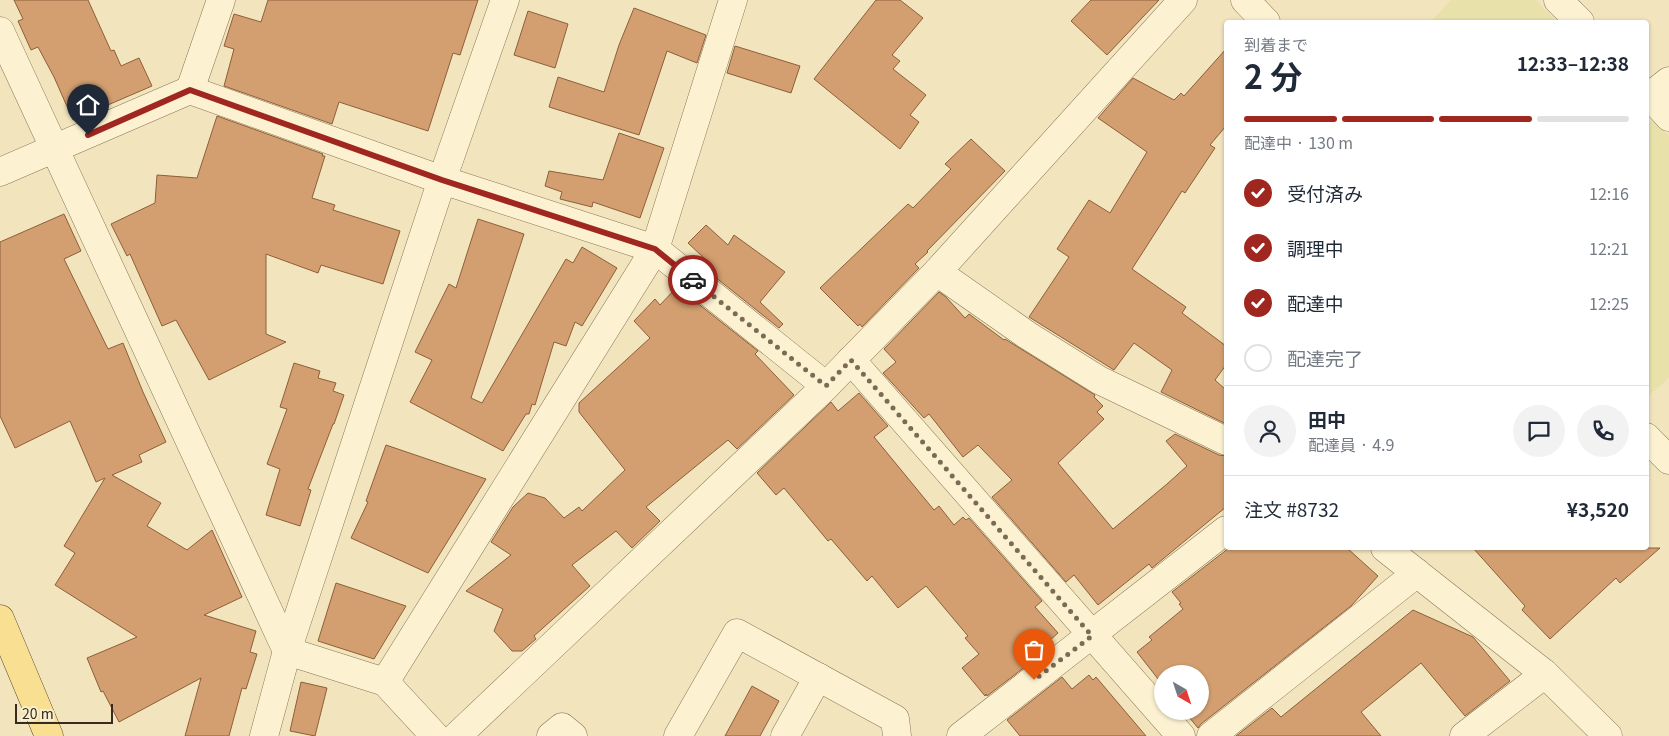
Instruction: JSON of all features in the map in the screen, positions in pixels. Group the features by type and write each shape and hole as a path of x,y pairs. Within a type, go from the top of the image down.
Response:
{"main road":[{"path":"0,619 43,734"}],"street":[{"path":"190,90 221,0"},
{"path":"264,736 288,651 442,180 505,0"},
{"path":"386,682 655,249 733,0"},
{"path":"457,736 826,386 937,272 1183,0"},
{"path":"1245,0 1264,20"},
{"path":"1558,0 1578,20"},
{"path":"0,31 288,651 386,682 435,736"},
{"path":"0,172 190,90 442,180 655,249 826,386"},
{"path":"1653,92 1669,117"},
{"path":"937,272 1027,335 1099,380 1224,440"},
{"path":"851,360 1181,736"},
{"path":"1649,440 1669,460"},
{"path":"961,736 1224,532"},
{"path":"1388,550 1545,674 1608,736"},
{"path":"1212,736 1417,573"},
{"path":"678,736 737,633 895,720 897,736"},
{"path":"1464,736 1545,674"},
{"path":"784,736 818,677"},
{"path":"551,736 562,727 573,736"}],"shaded area":[{"path":"1451,0 1536,0 1555,20 1432,20"},
{"path":"1655,121 1669,136 1669,378 1649,395 1649,122"}],"building":[{"path":"14,0 88,0 111,51 114,50 121,66 139,58 152,86 73,120 38,47 31,50 18,21 23,19"},
{"path":"268,0 478,0 460,55 453,53 428,131 339,102 332,124 224,86 234,49 224,46 234,14 261,22"},
{"path":"876,0 900,0 923,18 892,55 900,61 893,69 926,95 910,115 919,122 900,149 814,79"},
{"path":"1091,0 1159,0 1107,55 1071,21"},
{"path":"634,8 706,35 697,63 667,51 639,135 549,107 558,77 604,92 619,45"},
{"path":"528,11 568,24 555,68 514,55"},
{"path":"735,46 800,66 791,93 727,73"},
{"path":"1224,51 1224,128 1210,145 1215,148 1185,193 1182,191 1132,269 1186,307 1182,313 1224,344 1224,368 1215,380 1224,388 1224,423 1161,392 1172,370 1134,343 1114,370 1029,317 1069,257 1057,249 1089,200 1110,213 1147,152 1098,118 1133,78 1174,100 1181,93 1184,96"},
{"path":"217,116 323,154 322,156 325,156 312,198 335,205 333,210 400,231 383,284 321,265 318,273 266,254 266,334 286,342 209,380 176,320 162,326 130,254 127,256 111,224 155,203 157,175 197,178"},
{"path":"619,133 664,148 640,218 593,202 592,207 560,199 562,192 545,186 549,171 603,180"},
{"path":"971,139 1005,171 915,264 919,268 862,327 860,324 858,326 820,288 908,204 913,208 951,169 945,164"},
{"path":"64,214 81,251 64,259 108,349 123,343 166,442 139,455 142,462 112,475 161,503 147,526 187,550 212,530 242,597 204,615 256,631 250,652 257,654 246,689 242,688 229,736 185,736 201,678 119,722 103,691 101,692 87,658 137,637 55,585 75,553 64,546 105,478 96,482 70,421 15,448 0,416 0,242"},
{"path":"478,219 524,234 471,398 482,403 566,259 573,263 582,247 617,268 582,326 575,322 566,346 554,342 535,405 532,404 529,414 526,414 503,451 410,402 432,360 415,352 449,284 456,288"},
{"path":"706,225 728,245 734,235 785,272 760,302 783,324 779,328 700,265 705,259 688,243"},
{"path":"677,287 758,351 755,354 794,395 737,449 728,440 646,507 660,521 632,548 616,531 572,565 590,586 534,636 536,639 522,651 512,651 494,631 503,609 466,591 511,555 491,542 513,507 528,493 545,498 564,518 579,507 582,511 625,470 579,412 579,403 650,338 634,321 655,299 660,305"},
{"path":"939,292 965,318 969,314 1004,340 1095,395 1094,397 1103,406 1097,412 1104,419 1058,463 1113,529 1187,466 1166,441 1175,434 1224,456 1224,509 1152,568 1149,564 1098,605 1074,575 1066,582 992,497 1012,480 978,445 963,457 929,414 924,418 883,373 896,362 884,349"},
{"path":"294,363 320,371 318,378 336,383 333,391 344,395 308,489 311,490 300,526 266,515 280,469 267,464 287,409 280,407"},
{"path":"859,393 888,426 874,437 934,510 939,506 954,525 963,517 966,520 969,518 1042,601 1035,607 1058,633 1040,649 1043,653 987,696 962,668 979,654 965,638 968,636 926,586 898,608 872,576 867,581 831,539 828,541 784,488 776,495 757,473 831,402 838,411"},
{"path":"386,445 486,479 428,573 351,538 368,502 366,501"},
{"path":"1649,548 1660,548 1620,583 1616,578 1550,639 1522,610 1525,606 1475,550 1649,550"},
{"path":"1226,550 1349,550 1378,576 1351,606 1209,718 1209,665 1154,665 1154,674 1137,652 1152,640 1149,637 1183,609 1179,604 1181,603 1172,592"},
{"path":"336,583 406,606 374,659 318,641"},
{"path":"1413,610 1473,637 1510,681 1465,716 1421,663 1361,712 1381,736 1236,736 1272,708 1281,717"},
{"path":"1089,675 1093,680 1096,677 1146,736 1020,736 1007,720 1062,677 1072,689"},
{"path":"301,682 327,688 315,736 290,731"},
{"path":"752,686 779,701 760,736 725,736"},
{"path":"1191,720 1206,720 1201,724 1198,728"}],"way so far":[{"path":"693,280 826,386 851,360 1092,636 1034,680"}],"route":[{"path":"88,135 190,90 442,180 655,249 693,280"}]}
